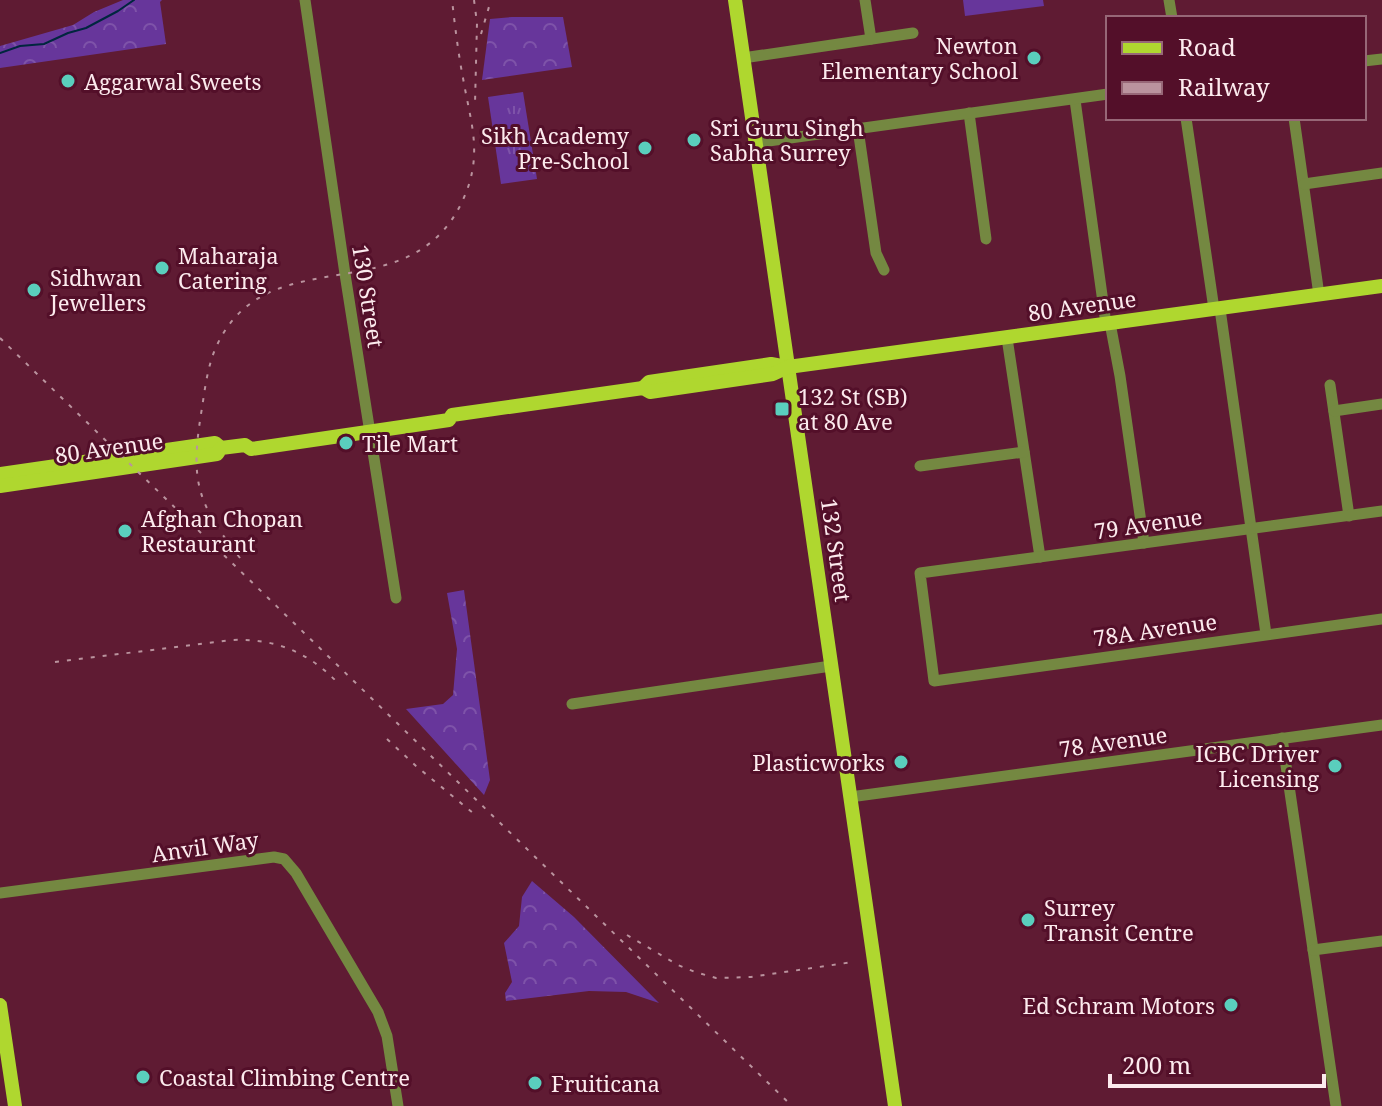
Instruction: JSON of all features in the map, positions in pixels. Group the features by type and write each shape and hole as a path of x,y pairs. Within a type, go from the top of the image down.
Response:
{"main road":[{"name":"132 Street","path":"735,0 895,1106"},
{"name":"80 Avenue","path":"0,474 215,443 221,448 245,445 251,439 368,427 445,411 452,415 643,388 649,382 771,364 788,367 1382,286"},
{"name":"80 Avenue","path":"0,486 217,454 221,448"},
{"path":"43,479 44,474 63,471 67,465"},
{"path":"0,1005 15,1106"}],"street":[{"name":"130 Street","path":"305,0 396,598"},
{"path":"865,0 871,39"},
{"path":"743,58 913,33"},
{"path":"755,143 1106,94"},
{"path":"1075,100 1144,543"},
{"path":"969,113 986,239"},
{"path":"1186,120 1266,634"},
{"path":"1294,120 1319,295"},
{"path":"858,129 876,253 884,270"},
{"path":"1304,184 1382,173"},
{"path":"1007,338 1040,557"},
{"path":"1330,385 1349,516"},
{"path":"1334,411 1382,404"},
{"path":"920,466 1024,452"},
{"name":"79 Avenue","path":"934,681 920,573 1382,511"},
{"name":"78A Avenue","path":"934,681 1382,619"},
{"path":"572,704 831,666"},
{"name":"78 Avenue","path":"850,797 1382,725"},
{"path":"1282,738 1336,1106"},
{"name":"Anvil Way","path":"0,893 274,857 284,859 294,870 378,1012 387,1036 398,1106"},
{"path":"1313,950 1382,941"}],"green space":[{"path":"123,0 162,0 166,44 0,68 0,46 73,25"},
{"path":"963,0 1043,0 1044,6 965,16"},
{"path":"563,17 572,67 482,80 490,19"},
{"path":"523,92 537,179 501,184 488,97"},
{"path":"464,590 490,780 484,795 406,709 443,704 453,695 457,649 447,593"},
{"path":"532,881 574,917 659,1003 626,992 589,991 506,1001 505,993 512,982 504,943 519,926 522,897"}],"waterway":[{"path":"0,53 20,46 44,44 86,28 134,0"}],"railway":[{"path":"240,558 206,507 197,476 201,414 214,351 241,311 270,292 304,281 375,268 408,256 438,236 462,202 473,169 474,140 452,0"},
{"path":"474,0 477,23 475,104"},
{"path":"481,34 491,0"},
{"path":"0,338 792,1106"},
{"path":"55,662 247,640 276,644 302,655 337,682"},
{"path":"387,739 473,813"},
{"path":"627,935 678,965 716,978 751,977 853,962"}],"place":[{"name":"Newton Elementary School","path":"1034,58"},
{"name":"Aggarwal Sweets","path":"68,81"},
{"name":"Sri Guru Singh Sabha Surrey","path":"694,140"},
{"name":"Sikh Academy Pre-School","path":"645,148"},
{"name":"Maharaja Catering","path":"162,268"},
{"name":"Sidhwan Jewellers","path":"34,290"},
{"name":"132 St (SB) at 80 Ave","path":"782,409"},
{"name":"Tile Mart","path":"346,443"},
{"name":"Afghan Chopan Restaurant","path":"125,531"},
{"name":"Plasticworks","path":"901,762"},
{"name":"ICBC Driver Licensing","path":"1335,766"},
{"name":"Surrey Transit Centre","path":"1028,920"},
{"name":"Ed Schram Motors","path":"1231,1005"},
{"name":"Coastal Climbing Centre","path":"143,1077"},
{"name":"Fruiticana","path":"535,1083"}]}
